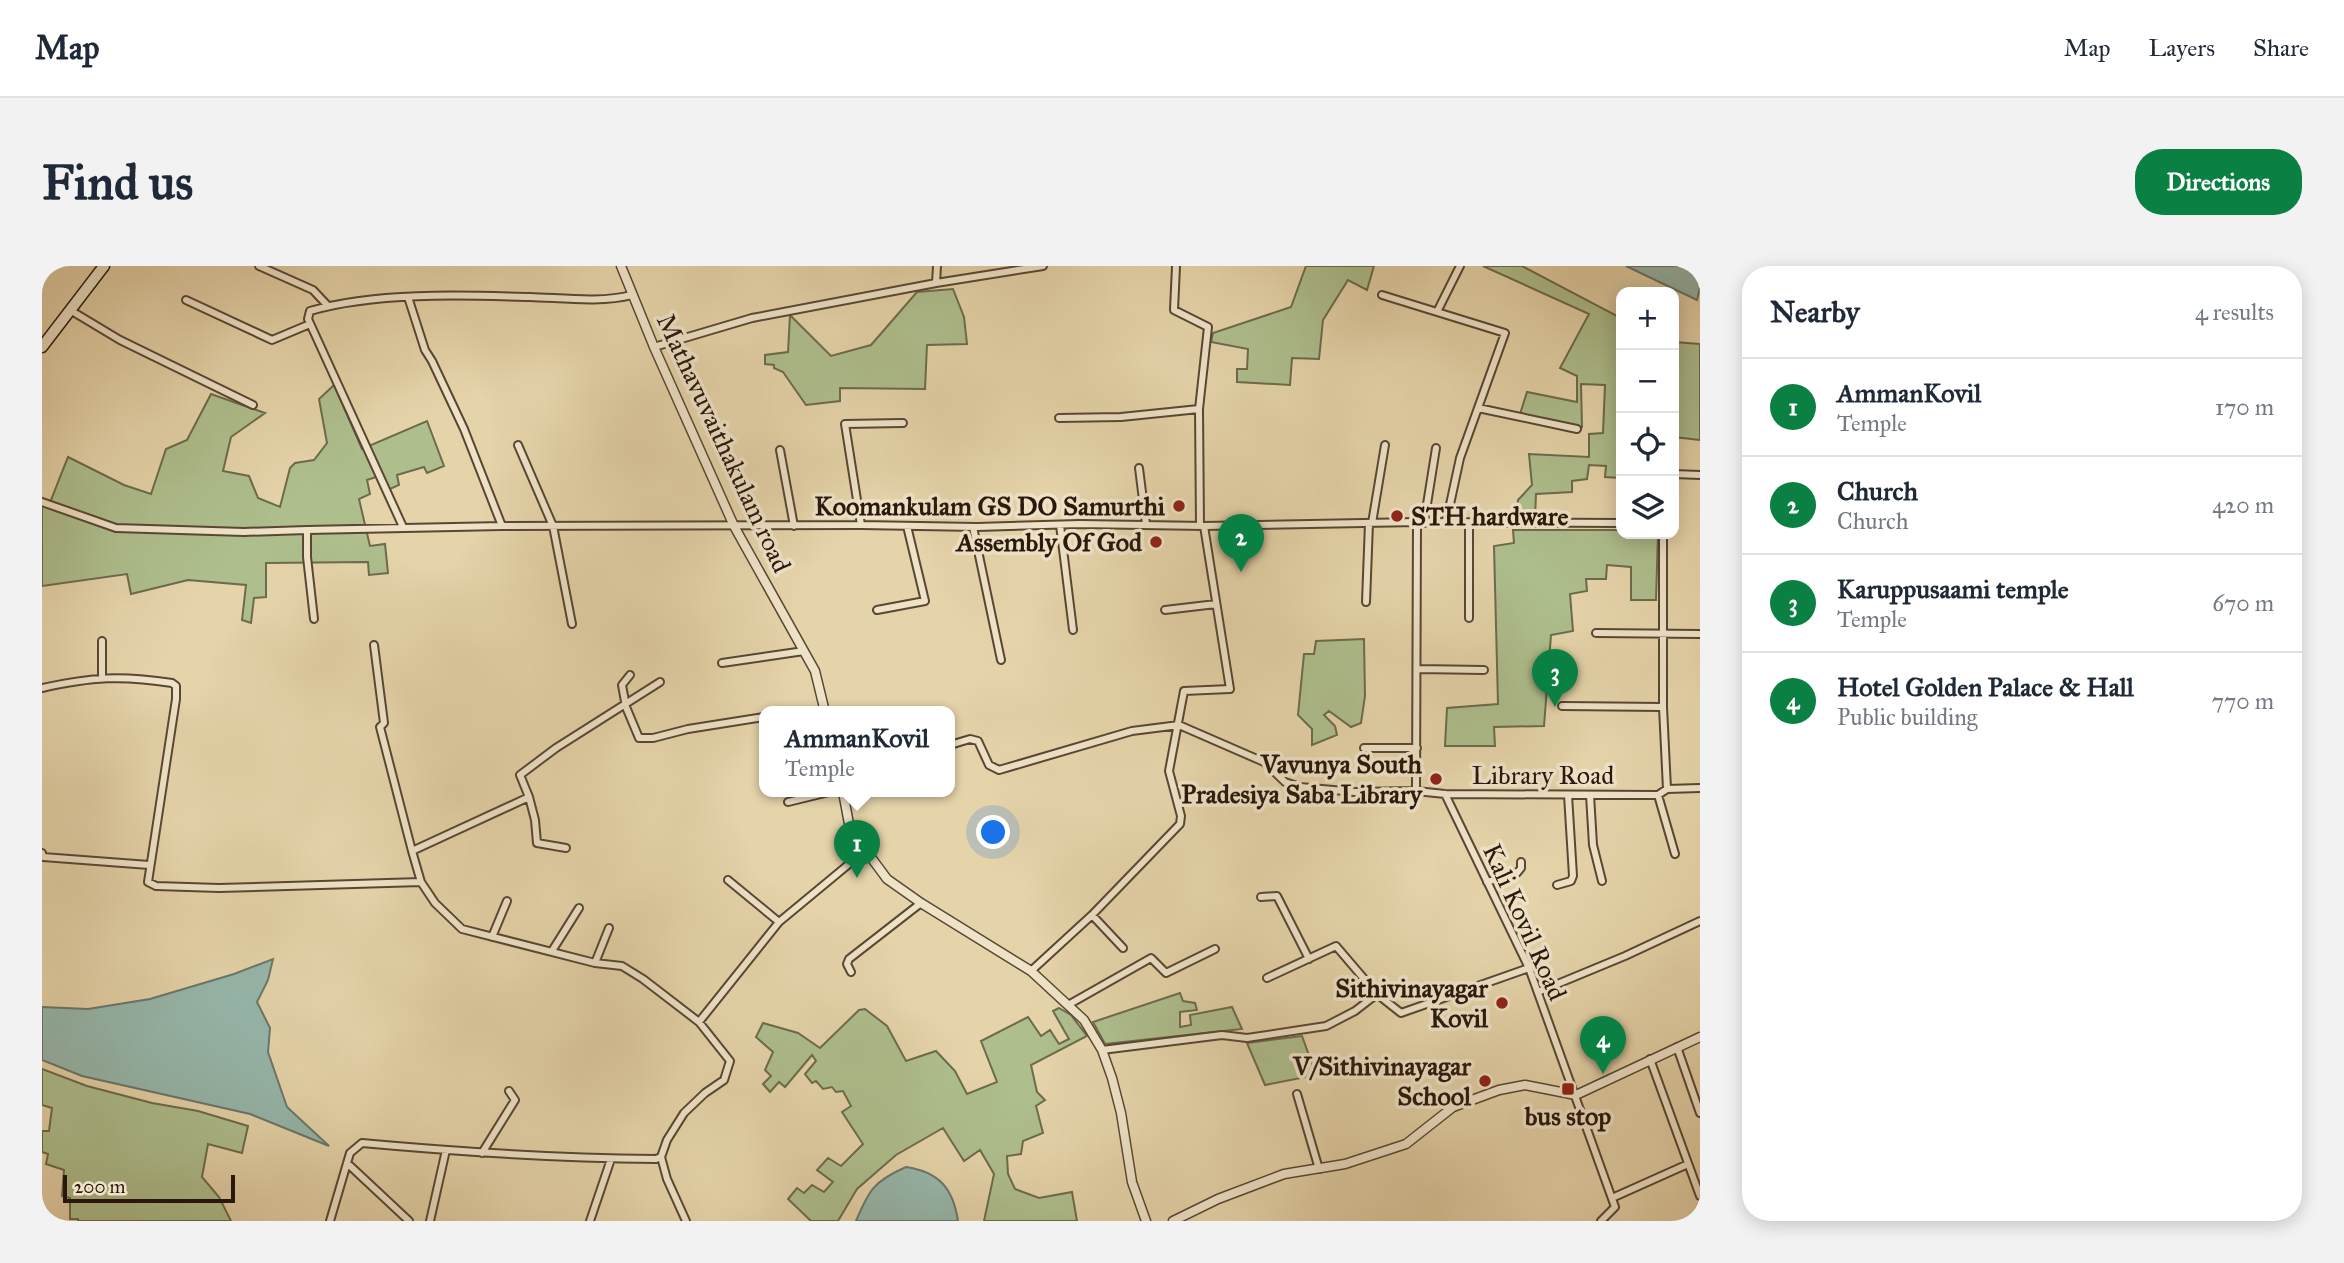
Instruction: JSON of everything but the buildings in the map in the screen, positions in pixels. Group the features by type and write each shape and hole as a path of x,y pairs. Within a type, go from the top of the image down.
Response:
{"main road":[{"path":"42,347 104,266"}],"street":[{"path":"259,266 313,290 328,306"},
{"name":"Mathavuvaithakulam road","path":"621,266 734,526 815,671 824,706"},
{"path":"936,283 937,266"},
{"path":"654,347 752,318 1043,266"},
{"path":"1031,971 1092,915 1180,824 1181,816 1168,771 1184,691 1230,689 1202,526 1199,409 1208,327 1174,310 1176,266"},
{"path":"1438,310 1460,266"},
{"path":"402,527 310,324 310,312 328,306 408,297 578,298 632,295"},
{"path":"1382,295 1438,310 1505,333 1460,458 1446,523"},
{"path":"408,297 425,350 464,429 502,526"},
{"path":"186,300 272,340 297,332 310,324"},
{"path":"70,310 120,340 253,405"},
{"path":"1478,408 1577,429"},
{"path":"1059,418 1121,417 1199,409"},
{"path":"861,525 845,424 903,423"},
{"path":"518,445 553,526 572,624"},
{"path":"1366,602 1370,523 1385,445"},
{"path":"1416,791 1421,522 1436,448"},
{"path":"780,450 794,526"},
{"path":"1139,468 1146,524"},
{"path":"1679,474 1700,475"},
{"path":"42,502 116,528 244,531 502,526 973,527 1421,522 1616,523"},
{"path":"1469,523 1469,618"},
{"path":"1060,525 1073,630"},
{"path":"877,610 925,601 907,526"},
{"path":"973,527 1001,660"},
{"path":"307,530 307,557 314,619"},
{"path":"1663,539 1663,707 1667,789"},
{"path":"1165,610 1216,604"},
{"path":"1596,633 1700,634"},
{"path":"102,641 102,677"},
{"path":"374,645 384,723 380,727 411,851 421,882 435,903 461,929 596,963 622,966 699,1022 730,1061 724,1080 684,1113 667,1140 661,1157 667,1179 687,1221"},
{"path":"722,663 804,650"},
{"path":"1418,669 1483,670"},
{"path":"630,675 622,685 626,707 639,737 653,737 759,718"},
{"path":"42,688 102,677 153,680 176,686 148,882 156,886 219,888 421,882"},
{"path":"566,848 537,843 535,820 520,775 556,748 660,682"},
{"path":"1562,706 1663,707"},
{"path":"955,744 971,739 978,741 989,765 999,771 1132,731 1179,725"},
{"name":"Library Road","path":"1179,725 1264,762 1285,782 1300,787 1355,792 1658,795"},
{"path":"1364,748 1417,748"},
{"path":"1675,855 1658,795 1667,789 1700,788"},
{"name":"Kali Kovil Road","path":"1446,794 1529,968 1612,1198"},
{"path":"1557,885 1571,881 1573,876 1568,795"},
{"path":"1590,795 1593,845 1602,881"},
{"path":"411,851 529,797"},
{"path":"788,802 808,797"},
{"path":"844,797 850,829 887,879 1031,971 1084,1020 1102,1050 1112,1078 1121,1113 1132,1182 1146,1221"},
{"path":"699,1022 779,922 866,850"},
{"path":"42,853 43,858 149,865"},
{"path":"1487,882 1517,873 1521,862"},
{"path":"728,880 779,922"},
{"path":"1261,897 1277,896 1309,959"},
{"path":"492,937 507,901"},
{"path":"851,972 847,964 849,959 921,903"},
{"path":"552,951 579,908"},
{"path":"1092,915 1123,948"},
{"path":"1538,992 1700,921"},
{"path":"596,963 608,928"},
{"path":"1267,978 1336,946 1377,994 1401,1013 1529,968"},
{"path":"1068,1005 1151,958 1166,973 1215,948"},
{"path":"1102,1050 1222,1035 1247,1038 1326,1026 1355,1012 1377,994"},
{"path":"1173,1221 1218,1199 1284,1174 1345,1164 1406,1144 1453,1107 1499,1090 1525,1085 1576,1095 1700,1037"},
{"path":"1677,1046 1700,1113"},
{"path":"1650,1059 1700,1196"},
{"path":"482,1153 515,1100 509,1091"},
{"path":"1297,1094 1319,1169"},
{"path":"331,1221 350,1153 362,1143 482,1153 611,1159 661,1157"},
{"path":"430,1221 446,1150"},
{"path":"590,1221 611,1159"},
{"path":"347,1163 409,1221"},
{"path":"1601,1221 1615,1207 1612,1198 1688,1164"}],"green space":[{"path":"1306,266 1374,266 1367,290 1348,280 1323,320 1319,359 1292,358 1290,385 1237,382 1237,369 1247,369 1248,349 1211,342 1213,333 1291,307"},
{"path":"1483,266 1522,266 1616,315 1616,478 1605,477 1606,466 1589,465 1587,479 1572,481 1572,492 1536,494 1535,519 1516,519 1518,500 1532,485 1529,454 1589,457 1589,434 1603,433 1605,385 1581,384 1582,427 1520,414 1527,392 1577,402 1577,376 1560,368 1589,314"},
{"path":"953,289 964,317 967,344 927,345 925,389 840,388 840,401 806,405 783,372 774,368 774,365 765,364 765,355 788,352 790,315 831,356 871,345 917,292"},
{"path":"1679,342 1700,344 1700,440 1679,438"},
{"path":"334,385 362,449 427,421 444,466 427,473 424,467 397,475 399,485 383,492 379,476 367,480 370,494 359,499 370,546 385,544 388,573 369,575 368,562 266,563 266,597 254,598 251,623 242,620 246,585 188,580 131,594 127,574 42,586 42,503 49,505 68,457 124,485 151,494 166,449 187,440 211,394 265,413 231,437 223,471 249,476 258,498 280,507 290,468 295,463 314,460 327,443 319,399"},
{"path":"1513,530 1616,530 1616,539 1658,539 1656,600 1631,600 1631,567 1607,565 1606,579 1586,579 1587,591 1570,594 1573,631 1551,635 1544,726 1494,727 1495,746 1445,746 1447,708 1498,704 1494,546 1514,543"},
{"path":"1364,639 1365,696 1361,723 1351,727 1329,711 1324,715 1335,726 1337,735 1312,745 1312,729 1298,715 1304,654 1314,654 1316,641"},
{"path":"1180,993 1183,1001 1195,1003 1197,1010 1180,1012 1180,1027 1191,1025 1190,1015 1232,1007 1242,1029 1105,1044 1093,1022"},
{"path":"1059,1008 1071,1015 1087,1036 1031,1065 1037,1092 1045,1100 1036,1106 1043,1133 1023,1141 1021,1154 1007,1156 1008,1174 1015,1189 1039,1198 1072,1192 1077,1221 984,1221 994,1174 980,1150 964,1161 943,1128 896,1155 857,1189 838,1221 811,1221 788,1199 797,1188 804,1193 812,1185 824,1192 833,1182 817,1170 828,1158 841,1166 863,1144 842,1112 851,1106 843,1091 836,1092 832,1087 823,1089 816,1081 812,1083 805,1074 816,1061 812,1055 785,1087 779,1082 770,1092 763,1084 771,1076 765,1070 773,1052 756,1037 763,1023 798,1033 820,1048 859,1010 865,1009 887,1026 906,1061 936,1051 955,1071 967,1094 997,1082 981,1041 1028,1017 1041,1036 1050,1030 1059,1044 1069,1039 1053,1011"},
{"path":"1302,1036 1316,1075 1265,1085 1247,1043"},
{"path":"42,1069 87,1086 152,1103 198,1111 248,1126 242,1153 208,1144 202,1177 219,1197 231,1221 70,1219 70,1198 62,1196 64,1170 46,1164 48,1154 42,1152 42,1131 49,1131 52,1108 42,1105"}],"water":[{"path":"1626,266 1700,266 1697,300 1679,291 1679,287 1670,287"},
{"path":"273,959 268,980 257,1002 270,1028 268,1052 287,1107 329,1146 250,1114 82,1076 42,1060 42,1007 88,1009 150,999 234,974"},
{"path":"906,1167 927,1173 942,1183 952,1199 958,1221 856,1221 874,1188"}],"place":[{"name":"Koomankulam GS DO Samurthi","path":"1179,506"},
{"name":"STH hardware","path":"1397,516"},
{"name":"Assembly Of God","path":"1156,542"},
{"name":"Church","path":"1241,572"},
{"name":"Karuppusaami temple","path":"1555,707"},
{"name":"Vavunya South Pradesiya Saba Library","path":"1436,779"},
{"name":"AmmanKovil","path":"857,878"},
{"name":"Sithivinayagar Kovil","path":"1502,1003"},
{"name":"Hotel Golden Palace & Hall","path":"1603,1074"},
{"name":"V/Sithivinayagar School","path":"1485,1081"},
{"name":"bus stop","path":"1568,1089"}]}
